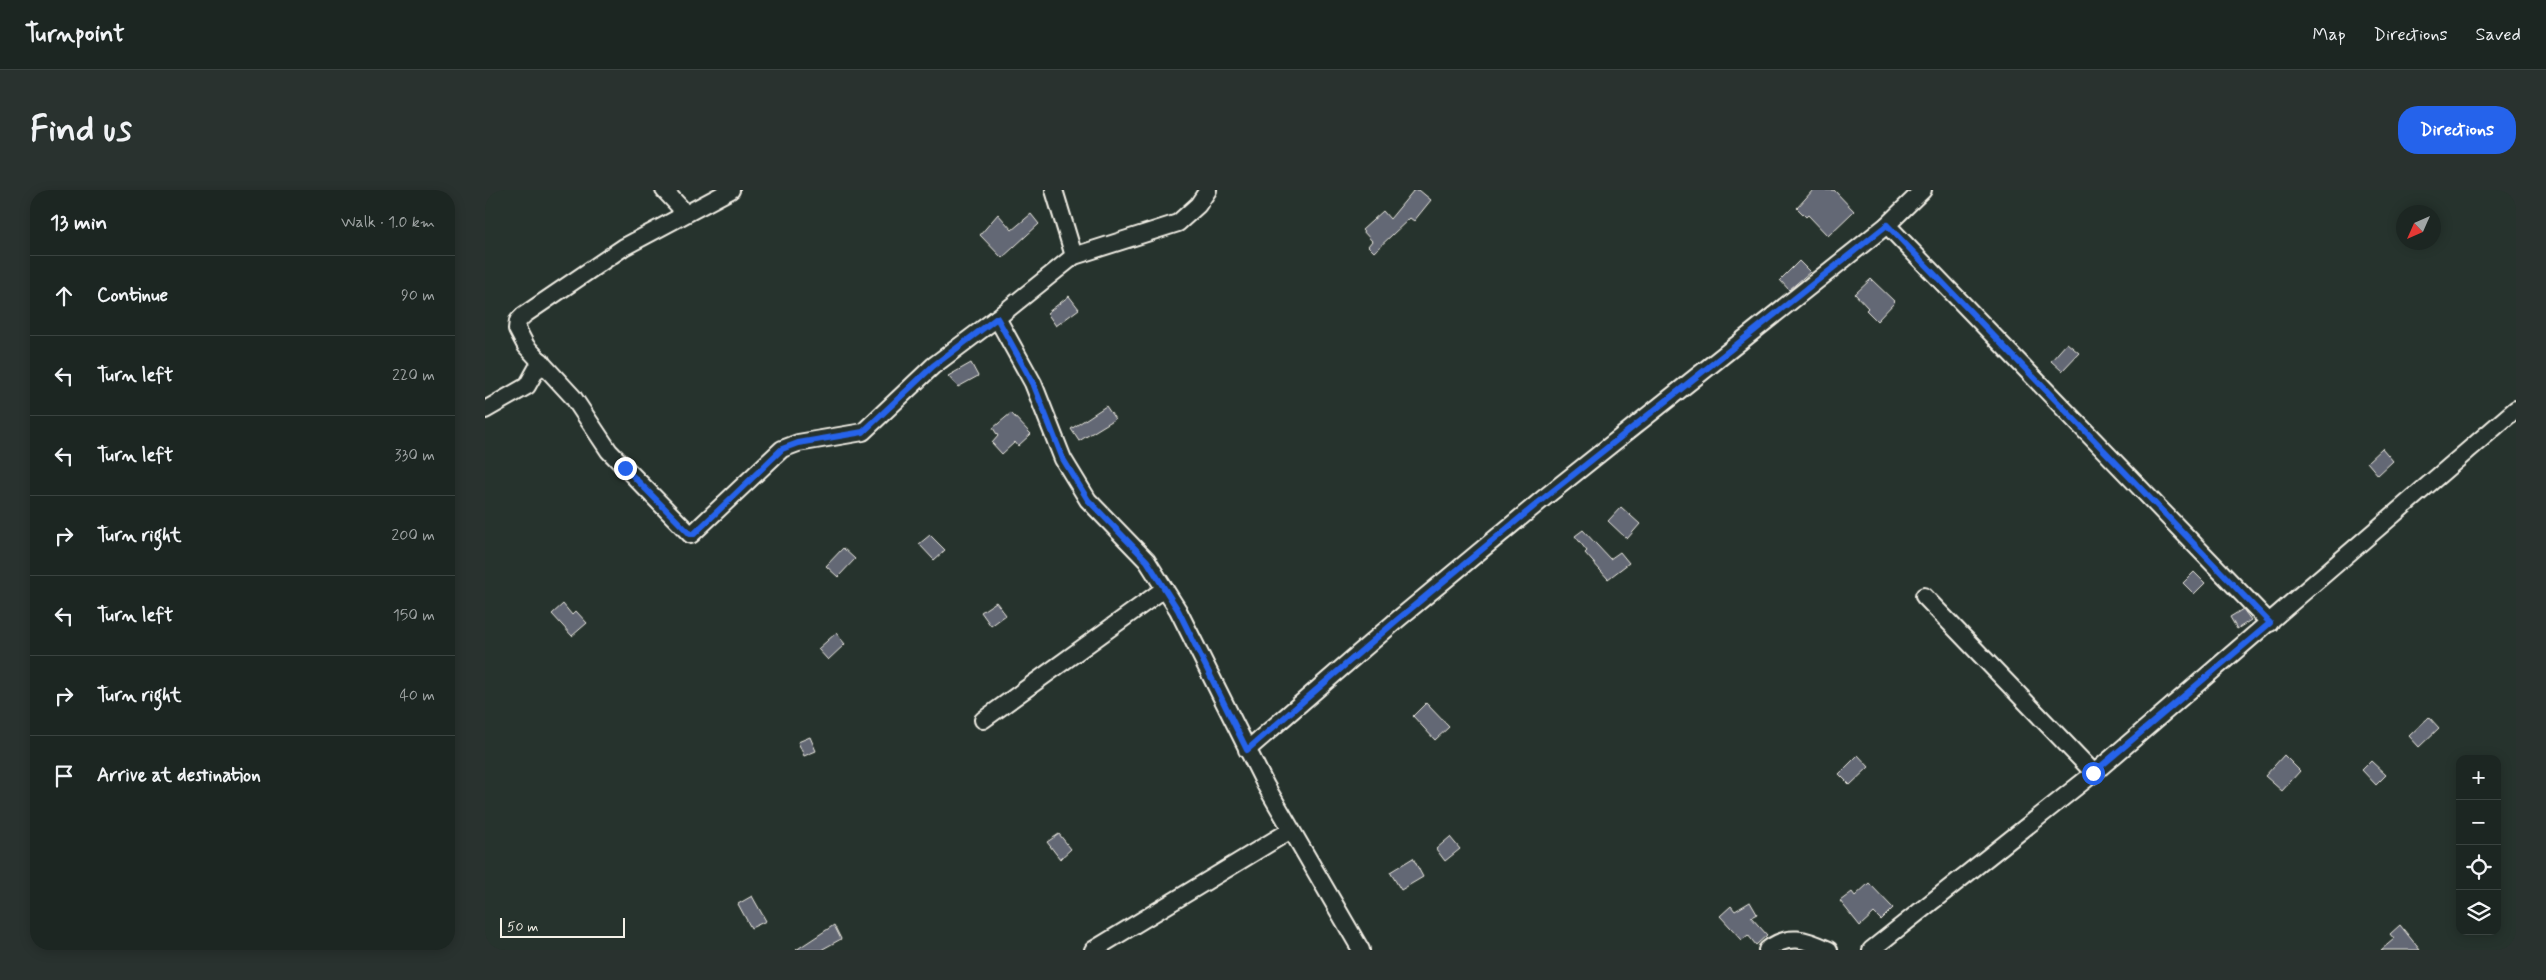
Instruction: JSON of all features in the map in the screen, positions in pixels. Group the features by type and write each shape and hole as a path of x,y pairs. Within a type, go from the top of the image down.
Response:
{"street":[{"path":"664,190 680,207 681,216"},
{"path":"731,190 624,247 524,315 518,322 519,336 573,397 609,451 691,535 782,449 798,443 863,432 933,366 997,318 1074,256 1178,223 1198,205 1208,190"},
{"path":"1054,190 1074,256"},
{"path":"1247,750 1397,620 1544,498 1887,225 1923,190"},
{"path":"1887,225 2270,623"},
{"path":"997,318 1033,383 1063,459 1088,500 1147,561 1178,610 1247,750 1361,950"},
{"path":"485,410 527,386 541,361"},
{"path":"1871,950 2093,773 2270,623 2516,409"},
{"path":"983,720 1164,588"},
{"path":"1924,596 2093,773"},
{"path":"1093,950 1291,830"},
{"path":"1767,950 1775,943 1796,938 1829,950"}],"building":[{"path":"1414,190 1419,190 1431,200 1414,221 1410,218 1374,252 1368,246 1372,241 1362,230 1383,211 1390,219"},
{"path":"1813,190 1834,190 1854,211 1828,236 1808,215 1806,217 1797,208"},
{"path":"998,214 1012,230 1031,214 1039,224 1002,258 980,235"},
{"path":"1799,261 1810,272 1789,290 1780,280"},
{"path":"1871,279 1895,302 1877,321 1866,310 1868,308 1855,294"},
{"path":"1069,296 1079,309 1056,326 1047,313"},
{"path":"2067,343 2079,353 2062,371 2051,361"},
{"path":"971,363 978,376 958,387 948,376"},
{"path":"1106,406 1115,419 1079,441 1071,429"},
{"path":"1011,413 1031,434 1018,446 1015,442 1002,454 992,443 998,436 993,428"},
{"path":"2382,448 2393,461 2378,475 2367,462"},
{"path":"1621,507 1640,524 1627,539 1608,521"},
{"path":"1583,530 1610,559 1620,552 1629,563 1608,579 1585,553 1587,551 1575,536"},
{"path":"930,535 945,550 934,560 919,544"},
{"path":"843,548 855,559 838,577 826,566"},
{"path":"2194,572 2205,583 2194,594 2183,583"},
{"path":"996,602 1006,615 991,626 981,612"},
{"path":"563,604 572,615 576,611 587,623 572,636 552,614"},
{"path":"2243,609 2251,620 2237,629 2230,617"},
{"path":"836,633 845,644 828,660 818,649"},
{"path":"1426,703 1449,727 1435,740 1413,716"},
{"path":"2429,717 2439,728 2419,747 2409,736"},
{"path":"810,737 816,751 804,756 798,742"},
{"path":"1858,755 1869,767 1850,785 1839,774"},
{"path":"2284,755 2300,771 2282,791 2265,776"},
{"path":"2371,761 2386,775 2376,785 2362,770"},
{"path":"1059,834 1071,849 1060,859 1047,842"},
{"path":"1450,837 1460,849 1445,861 1436,849"},
{"path":"1413,858 1423,877 1401,890 1390,872"},
{"path":"1869,883 1893,908 1881,920 1874,913 1860,926 1840,901 1852,892 1855,896"},
{"path":"752,896 766,921 751,928 738,904"},
{"path":"1750,902 1757,914 1751,917 1767,935 1756,945 1748,935 1742,940 1720,916 1731,906 1735,911"},
{"path":"834,925 841,939 821,950 796,950"},
{"path":"2400,925 2420,950 2381,950 2394,939 2390,934"}],"route":[{"path":"625,468 691,535 694,534 768,460 782,449 798,443 863,432 933,366 997,318 1033,383 1063,459 1088,500 1147,561 1178,610 1247,750 1397,620 1544,498 1887,225 2270,623 2093,773"}]}
